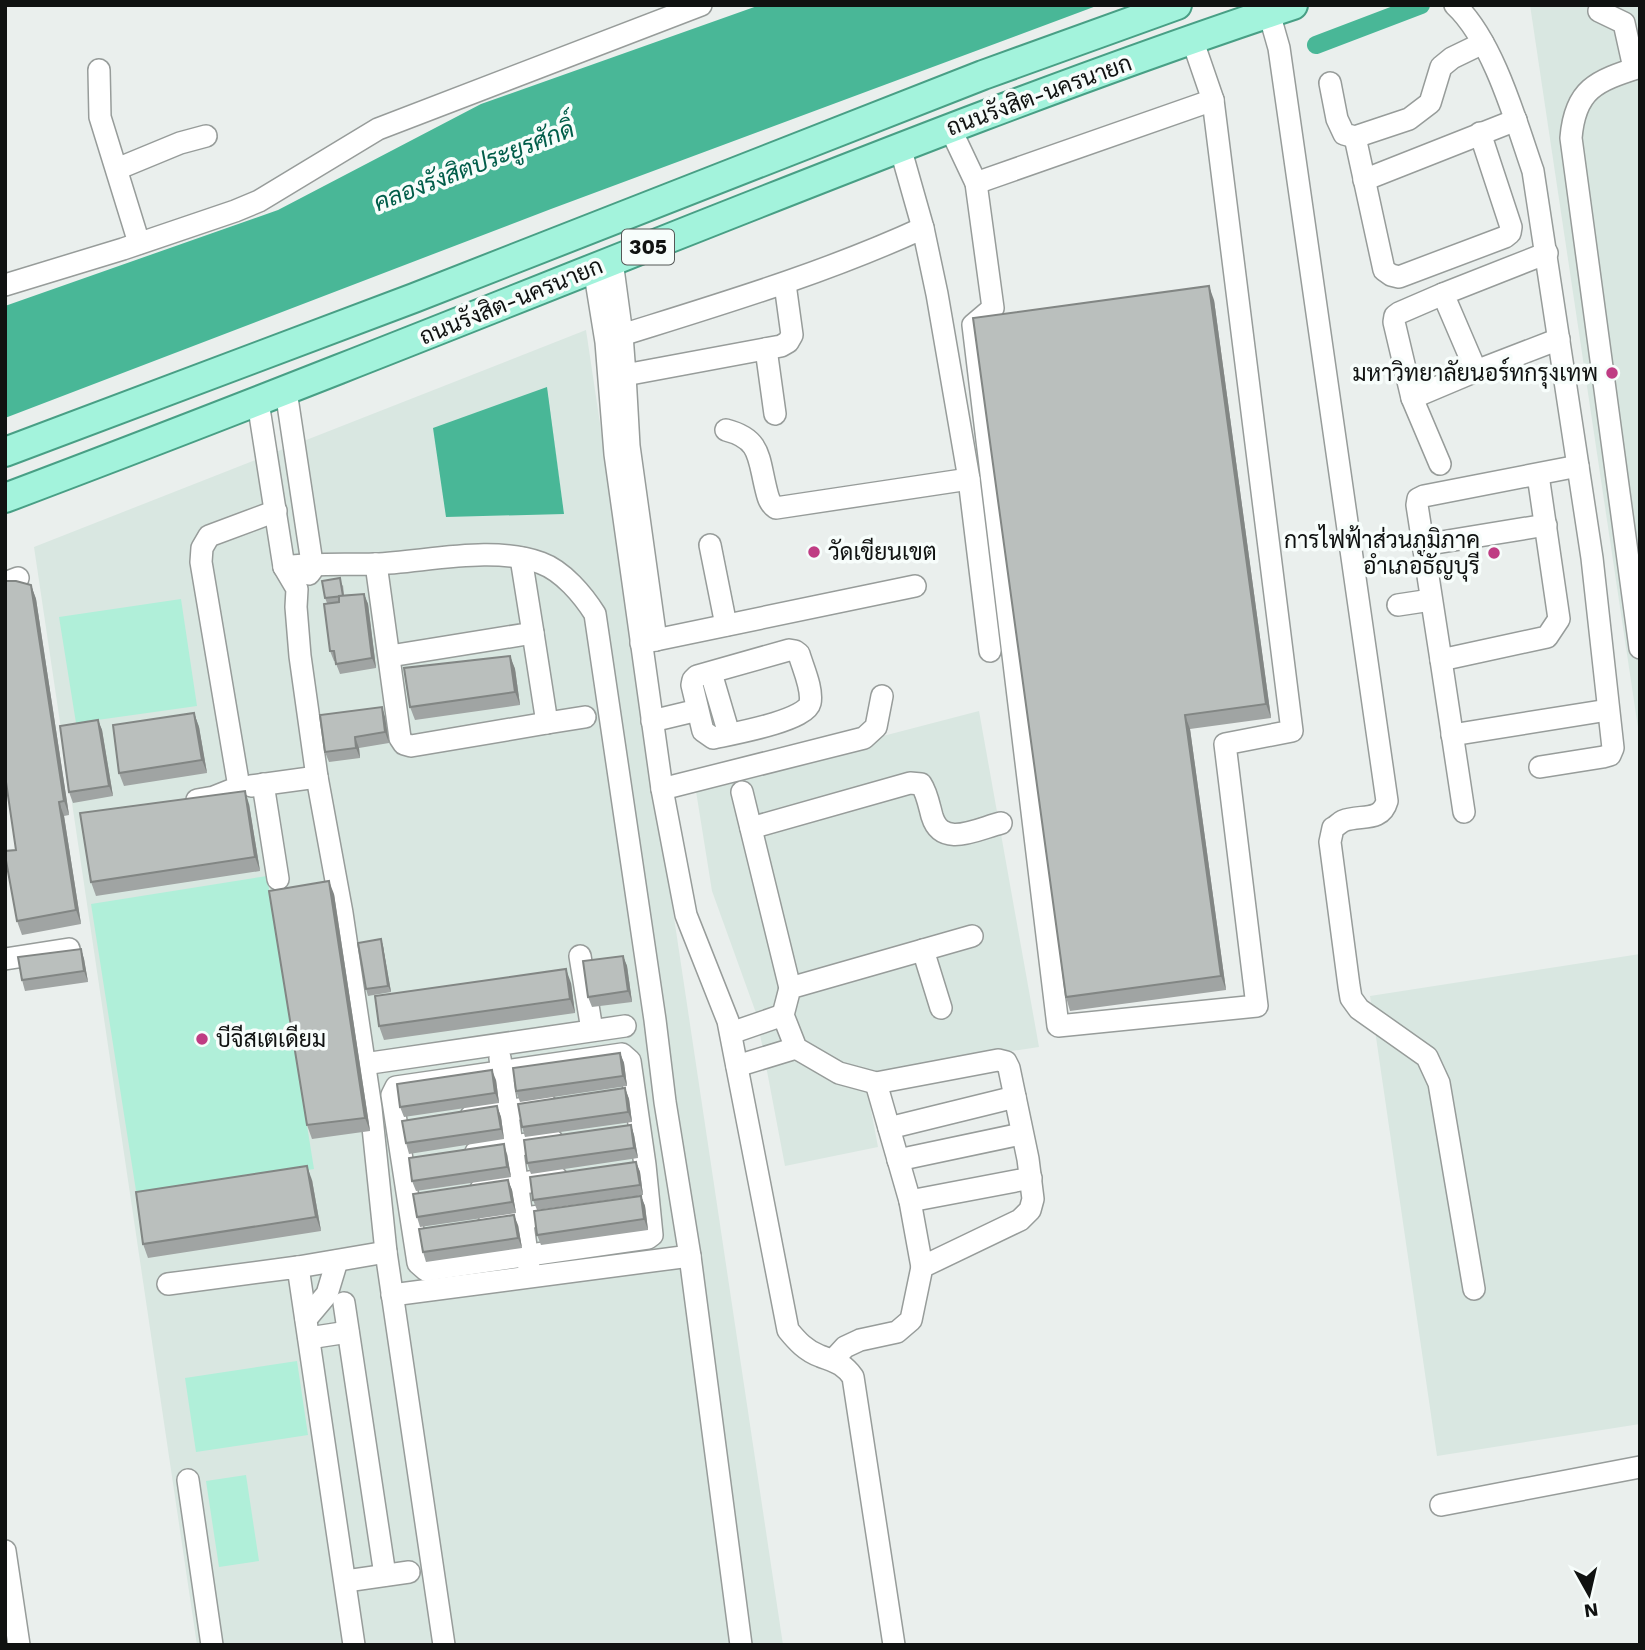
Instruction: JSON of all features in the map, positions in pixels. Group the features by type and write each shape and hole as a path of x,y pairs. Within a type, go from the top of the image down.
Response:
{"main road":[{"name":"ถนนรังสิต-นครนายก","path":"5,452 414,298 983,75 1177,5"},
{"name":"ถนนรังสิต-นครนายก","path":"5,498 286,391 900,147 1192,39 1281,9"},
{"path":"187,383 183,396 185,408 192,419 202,423"},
{"path":"98,416 116,424 123,433 125,443 118,455"}],"street":[{"path":"5,285 139,243 258,201 378,129 701,5"},
{"path":"1457,7 1483,43 1516,120 1533,171 1592,558 1613,748 1610,755 1540,767"},
{"path":"1281,9 1279,48 1387,801 1385,809 1378,815 1343,821 1333,828 1330,842 1349,986 1351,998 1359,1009 1427,1057 1433,1067 1439,1083 1474,1289"},
{"path":"1599,11 1624,23 1637,68 1593,86 1581,98 1573,116 1571,138 1640,648"},
{"path":"950,128 976,183 993,308 973,325 1059,1026 1257,1006 1225,744 1292,731 1213,100 1192,39"},
{"path":"1330,83 1336,119 1344,134 1355,137 1409,119 1430,103 1441,68 1452,58 1483,43"},
{"path":"99,70 100,117 139,243"},
{"path":"976,183 1213,100"},
{"path":"1364,180 1516,120"},
{"path":"1355,137 1384,270 1399,276 1510,233 1511,227 1480,133"},
{"path":"117,169 161,150 206,136"},
{"path":"900,147 923,228 937,294 969,480 990,651"},
{"path":"622,335 785,285 923,228"},
{"path":"1440,464 1412,398 1394,322 1395,316 1547,253"},
{"path":"603,265 622,335 629,446 649,641 652,721 686,915 729,1021 788,1330 801,1345 845,1365 853,1377 894,1645"},
{"path":"603,265 603,319 615,454 649,641"},
{"path":"625,375 766,349 788,342 792,335 785,285"},
{"path":"1443,294 1476,371"},
{"path":"1412,398 1559,339"},
{"path":"766,349 775,414"},
{"path":"286,391 312,563 312,570 297,589"},
{"path":"258,401 284,567 297,589 300,656 364,1064 386,1252 444,1645"},
{"path":"726,429 750,439 756,449 769,501 776,508 969,480"},
{"path":"1464,812 1418,499 1578,466"},
{"path":"1441,660 1547,636 1555,628 1559,619 1538,475"},
{"path":"239,788 201,562 202,548 209,536 276,511"},
{"path":"1423,545 1546,525"},
{"path":"710,545 726,625"},
{"path":"284,567 312,563 376,564 458,556 522,558 543,563 571,584 585,597 595,614 665,1102 690,1256 741,1645"},
{"path":"522,558 547,723"},
{"path":"376,564 400,738 404,744 411,746 585,717"},
{"path":"649,641 915,586"},
{"path":"1398,605 1431,600"},
{"path":"390,656 533,633"},
{"path":"789,650 799,654 811,699 803,713 768,725 713,738 703,731 698,710 693,680 789,650"},
{"path":"712,673 729,734"},
{"path":"662,789 864,738 876,727 882,696"},
{"path":"652,721 698,710"},
{"path":"1452,734 1608,710"},
{"path":"174,805 214,797 239,788 317,777"},
{"path":"751,828 910,783 921,784 925,789 935,826 942,834 953,835 1001,823"},
{"path":"263,784 278,879"},
{"path":"742,792 790,988 783,1014 796,1048 839,1073 876,1083 998,1060 1006,1062 1009,1068 1031,1178 1033,1199 1030,1209 1020,1220 922,1267"},
{"path":"790,988 972,936"},
{"path":"5,959 69,949"},
{"path":"923,950 941,1008"},
{"path":"580,956 592,1030"},
{"path":"731,1033 783,1014"},
{"path":"364,1064 625,1026"},
{"path":"498,1045 528,1266"},
{"path":"737,1066 796,1048"},
{"path":"441,1278 421,1268 418,1263 421,1233 409,1163 396,1128 392,1096 396,1087 622,1054 627,1056 640,1128 652,1235 528,1266"},
{"path":"834,1359 845,1347 860,1340 897,1332 911,1320 922,1267 910,1201 876,1083"},
{"path":"609,1097 635,1093"},
{"path":"889,1128 1015,1097"},
{"path":"446,1120 571,1102"},
{"path":"396,1128 421,1124"},
{"path":"615,1131 640,1128"},
{"path":"898,1160 1021,1134"},
{"path":"457,1155 576,1137"},
{"path":"620,1169 645,1165"},
{"path":"463,1192 581,1174"},
{"path":"910,1201 1031,1178"},
{"path":"624,1204 650,1200"},
{"path":"468,1226 586,1209"},
{"path":"617,1243 621,1264"},
{"path":"168,1284 386,1252"},
{"path":"392,1295 441,1278 528,1266 621,1264 690,1256"},
{"path":"307,1329 327,1294 337,1261"},
{"path":"298,1267 354,1645"},
{"path":"344,1303 385,1576"},
{"path":"307,1329 348,1332"},
{"path":"1441,1505 1640,1468"},
{"path":"188,1480 212,1645"},
{"path":"5,1551 19,1645"},
{"path":"346,1581 409,1572"}],"shaded area":[{"name":"มหาวิทยาลัยนอร์ทกรุงเทพ","path":"1530,5 1640,5 1640,741"},
{"path":"586,330 783,1645 197,1645 34,547"},
{"path":"181,599 197,706 76,723 59,617"},
{"path":"979,711 1039,1047 864,1073 878,1147 785,1166 756,1013 712,891 695,785"},
{"path":"267,876 314,1169 137,1197 91,904"},
{"path":"1640,954 1640,1424 1437,1456 1370,996"},
{"path":"297,1361 308,1435 196,1452 185,1378"},
{"path":"246,1475 259,1561 219,1567 206,1481"}],"water":[{"name":"คลองรังสิตประยูรศักดิ์","path":"760,5 1099,5 551,209 5,418 5,306 278,210 481,104"},
{"path":"547,387 564,514 446,517 433,428"}],"building":[{"path":"1209,286 1266,704 1185,715 1221,976 1066,997 973,318"},
{"path":"340,578 343,596 325,598 322,581"},
{"path":"5,581 31,585 64,801 59,802 76,910 17,921 5,855 5,851 16,850 5,782"},
{"path":"364,594 372,658 336,664 334,651 330,651 324,604 339,602 339,596"},
{"path":"510,656 515,692 410,707 404,668"},
{"path":"382,707 385,732 355,737 356,748 325,752 320,715"},
{"path":"194,713 202,760 119,773 113,725"},
{"path":"98,720 109,786 69,792 60,726"},
{"path":"245,791 255,857 91,882 80,813"},
{"path":"329,881 365,1118 307,1125 269,891"},
{"path":"381,939 388,986 366,989 358,943"},
{"path":"81,949 84,971 22,980 18,957"},
{"path":"623,956 628,991 588,997 583,961"},
{"path":"566,969 570,999 379,1026 375,996"},
{"path":"620,1053 623,1076 516,1091 513,1068"},
{"path":"492,1070 495,1093 400,1107 397,1084"},
{"path":"625,1088 628,1112 522,1127 518,1104"},
{"path":"497,1106 501,1129 406,1143 402,1121"},
{"path":"631,1125 634,1148 527,1163 524,1140"},
{"path":"504,1144 507,1167 412,1181 409,1158"},
{"path":"636,1162 640,1185 533,1200 530,1177"},
{"path":"307,1166 316,1217 143,1244 136,1192"},
{"path":"508,1180 512,1202 417,1217 413,1194"},
{"path":"641,1196 644,1219 537,1235 534,1211"},
{"path":"514,1215 518,1238 423,1252 419,1229"}],"waterway":[{"path":"1316,45 1421,5"}],"place":[{"name":"มหาวิทยาลัยนอร์ทกรุงเทพ","path":"1612,373"},
{"name":"วัดเขียนเขต","path":"814,552"},
{"name":"การไฟฟ้าส่วนภูมิภาค อำเภอธัญบุรี","path":"1494,553"},
{"name":"บีจีสเตเดียม","path":"202,1039"}]}
